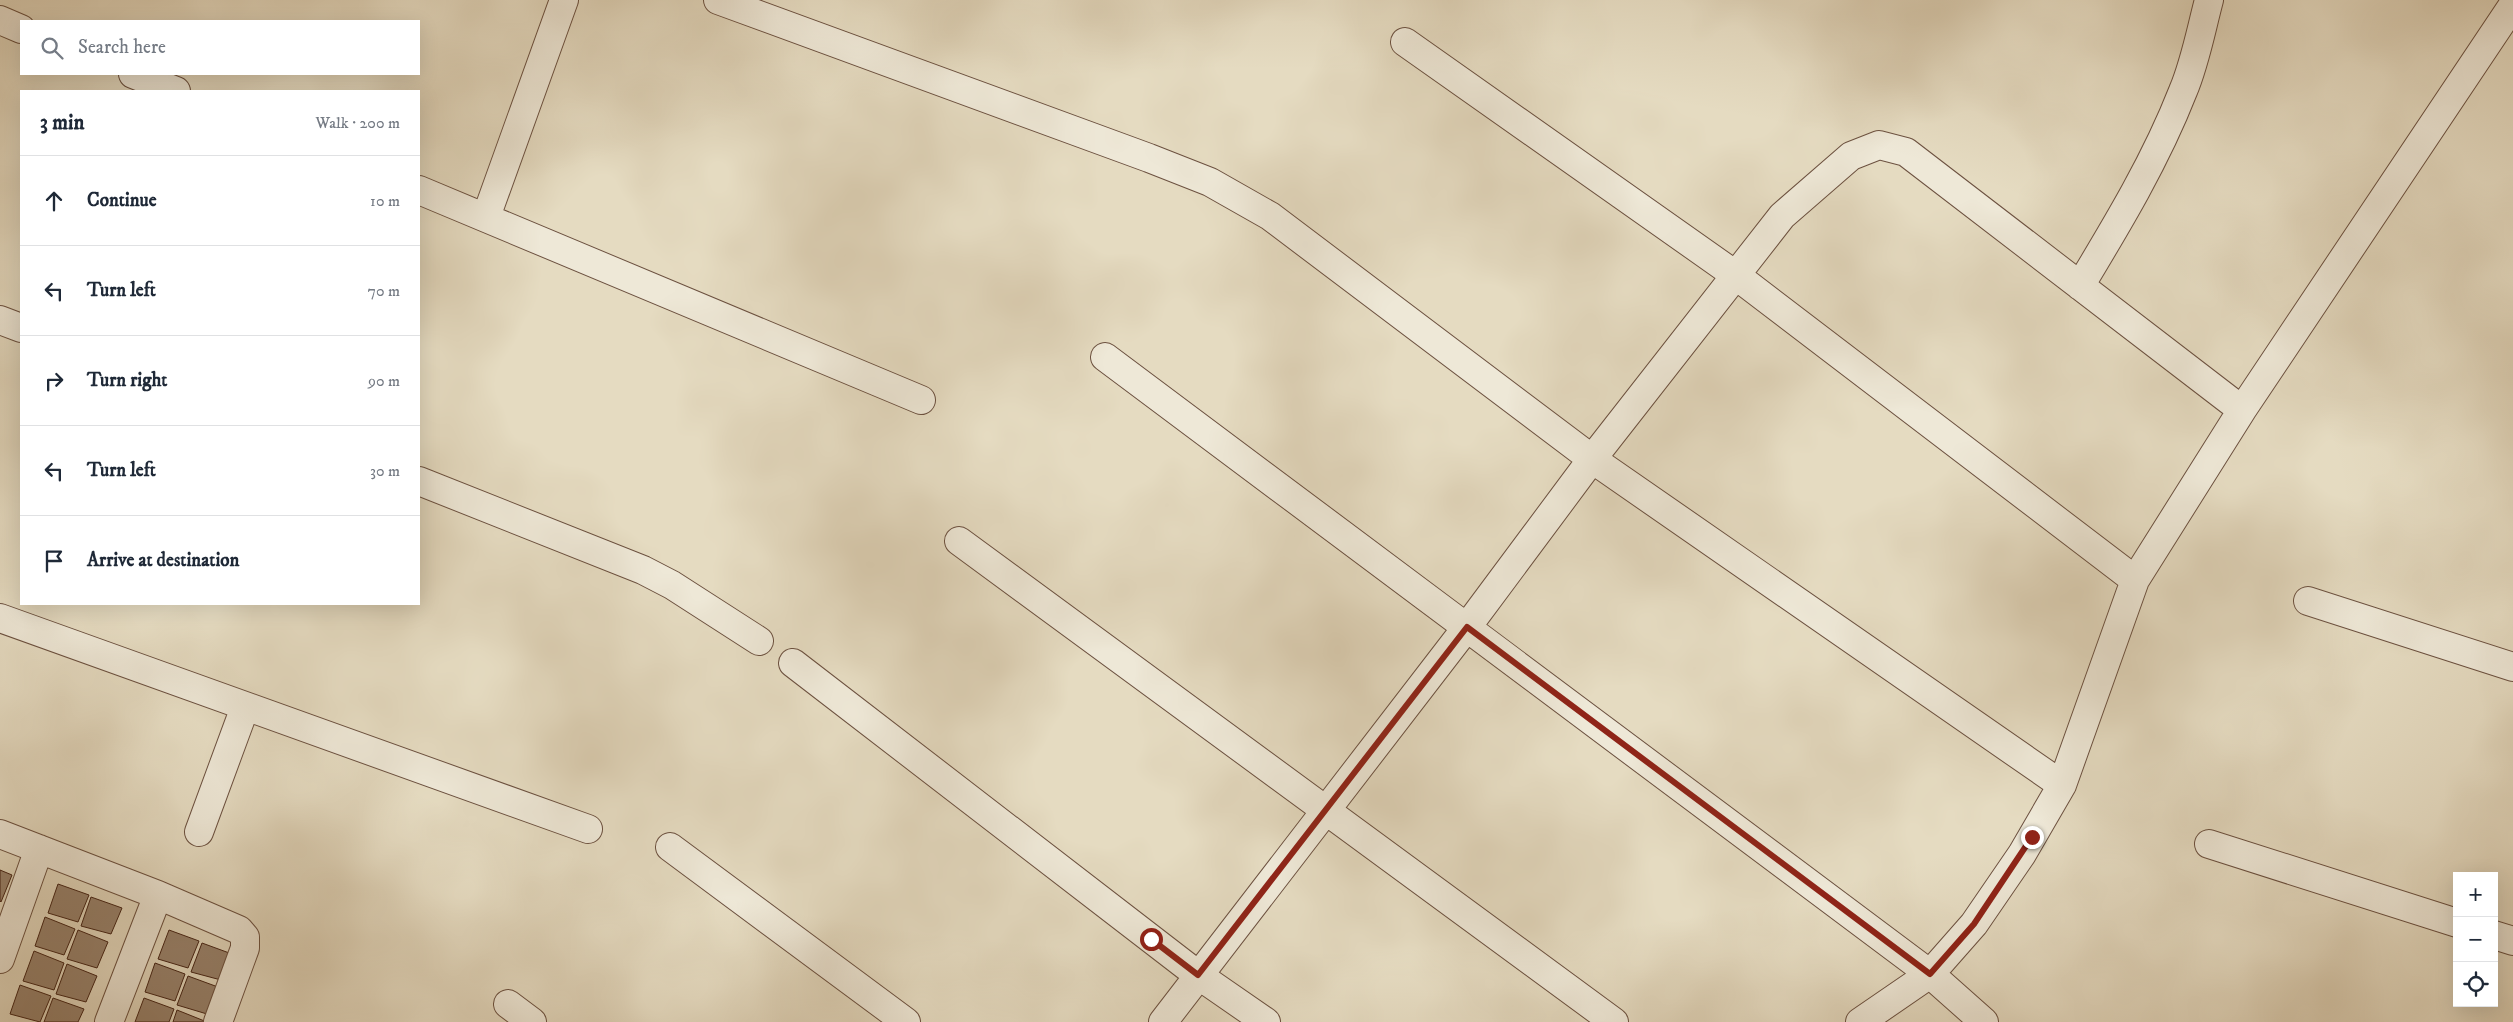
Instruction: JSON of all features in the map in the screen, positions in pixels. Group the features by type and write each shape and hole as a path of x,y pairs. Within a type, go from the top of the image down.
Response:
{"street":[{"path":"486,217 564,0"},
{"path":"718,0 1210,182 1270,216 1592,458 2062,785"},
{"path":"2080,286 2132,200 2159,148 2184,90 2209,0"},
{"path":"1860,1022 1930,974 1974,924 2022,854 2062,785 2135,580 2242,410 2513,5"},
{"path":"0,20 20,29"},
{"path":"1405,42 1734,274 2135,580"},
{"path":"135,75 173,90"},
{"path":"1163,1022 1467,627 1592,458 1734,274 1782,216 1851,156 1879,145 1906,152 2242,410"},
{"path":"420,190 921,400"},
{"path":"0,320 20,328"},
{"path":"1105,358 1930,974 1984,1022"},
{"path":"420,481 642,570 672,584 759,641"},
{"path":"959,541 1614,1022"},
{"path":"2308,601 2513,667"},
{"path":"0,618 588,829"},
{"path":"793,663 1198,975 1266,1022"},
{"path":"199,832 246,707"},
{"path":"0,834 158,895 227,923 239,930 245,938 245,948 218,1022"},
{"path":"2209,844 2453,922"},
{"path":"670,847 906,1022"},
{"path":"0,959 39,849"},
{"path":"109,1022 158,895"},
{"path":"2498,936 2513,941"},
{"path":"508,1004 532,1022"}],"building":[{"path":"0,870 12,875 1,902 0,901"},
{"path":"58,884 89,895 78,922 48,913"},
{"path":"91,897 122,908 111,934 81,926"},
{"path":"45,917 75,929 64,955 35,946"},
{"path":"78,930 108,942 97,968 67,959"},
{"path":"169,930 199,941 188,968 158,959"},
{"path":"202,943 232,954 221,980 191,972"},
{"path":"34,951 64,963 54,990 23,981"},
{"path":"155,963 185,974 175,1001 145,992"},
{"path":"67,964 97,976 86,1002 56,994"},
{"path":"188,976 218,987 207,1014 177,1005"},
{"path":"20,985 51,996 40,1022 10,1014"},
{"path":"53,998 84,1009 78,1022 44,1022"},
{"path":"144,998 174,1009 169,1022 135,1022"},
{"path":"177,1010 207,1022 173,1022"}],"route":[{"path":"1151,939 1198,975 1467,627 1930,974 1974,924 2032,837"}]}
